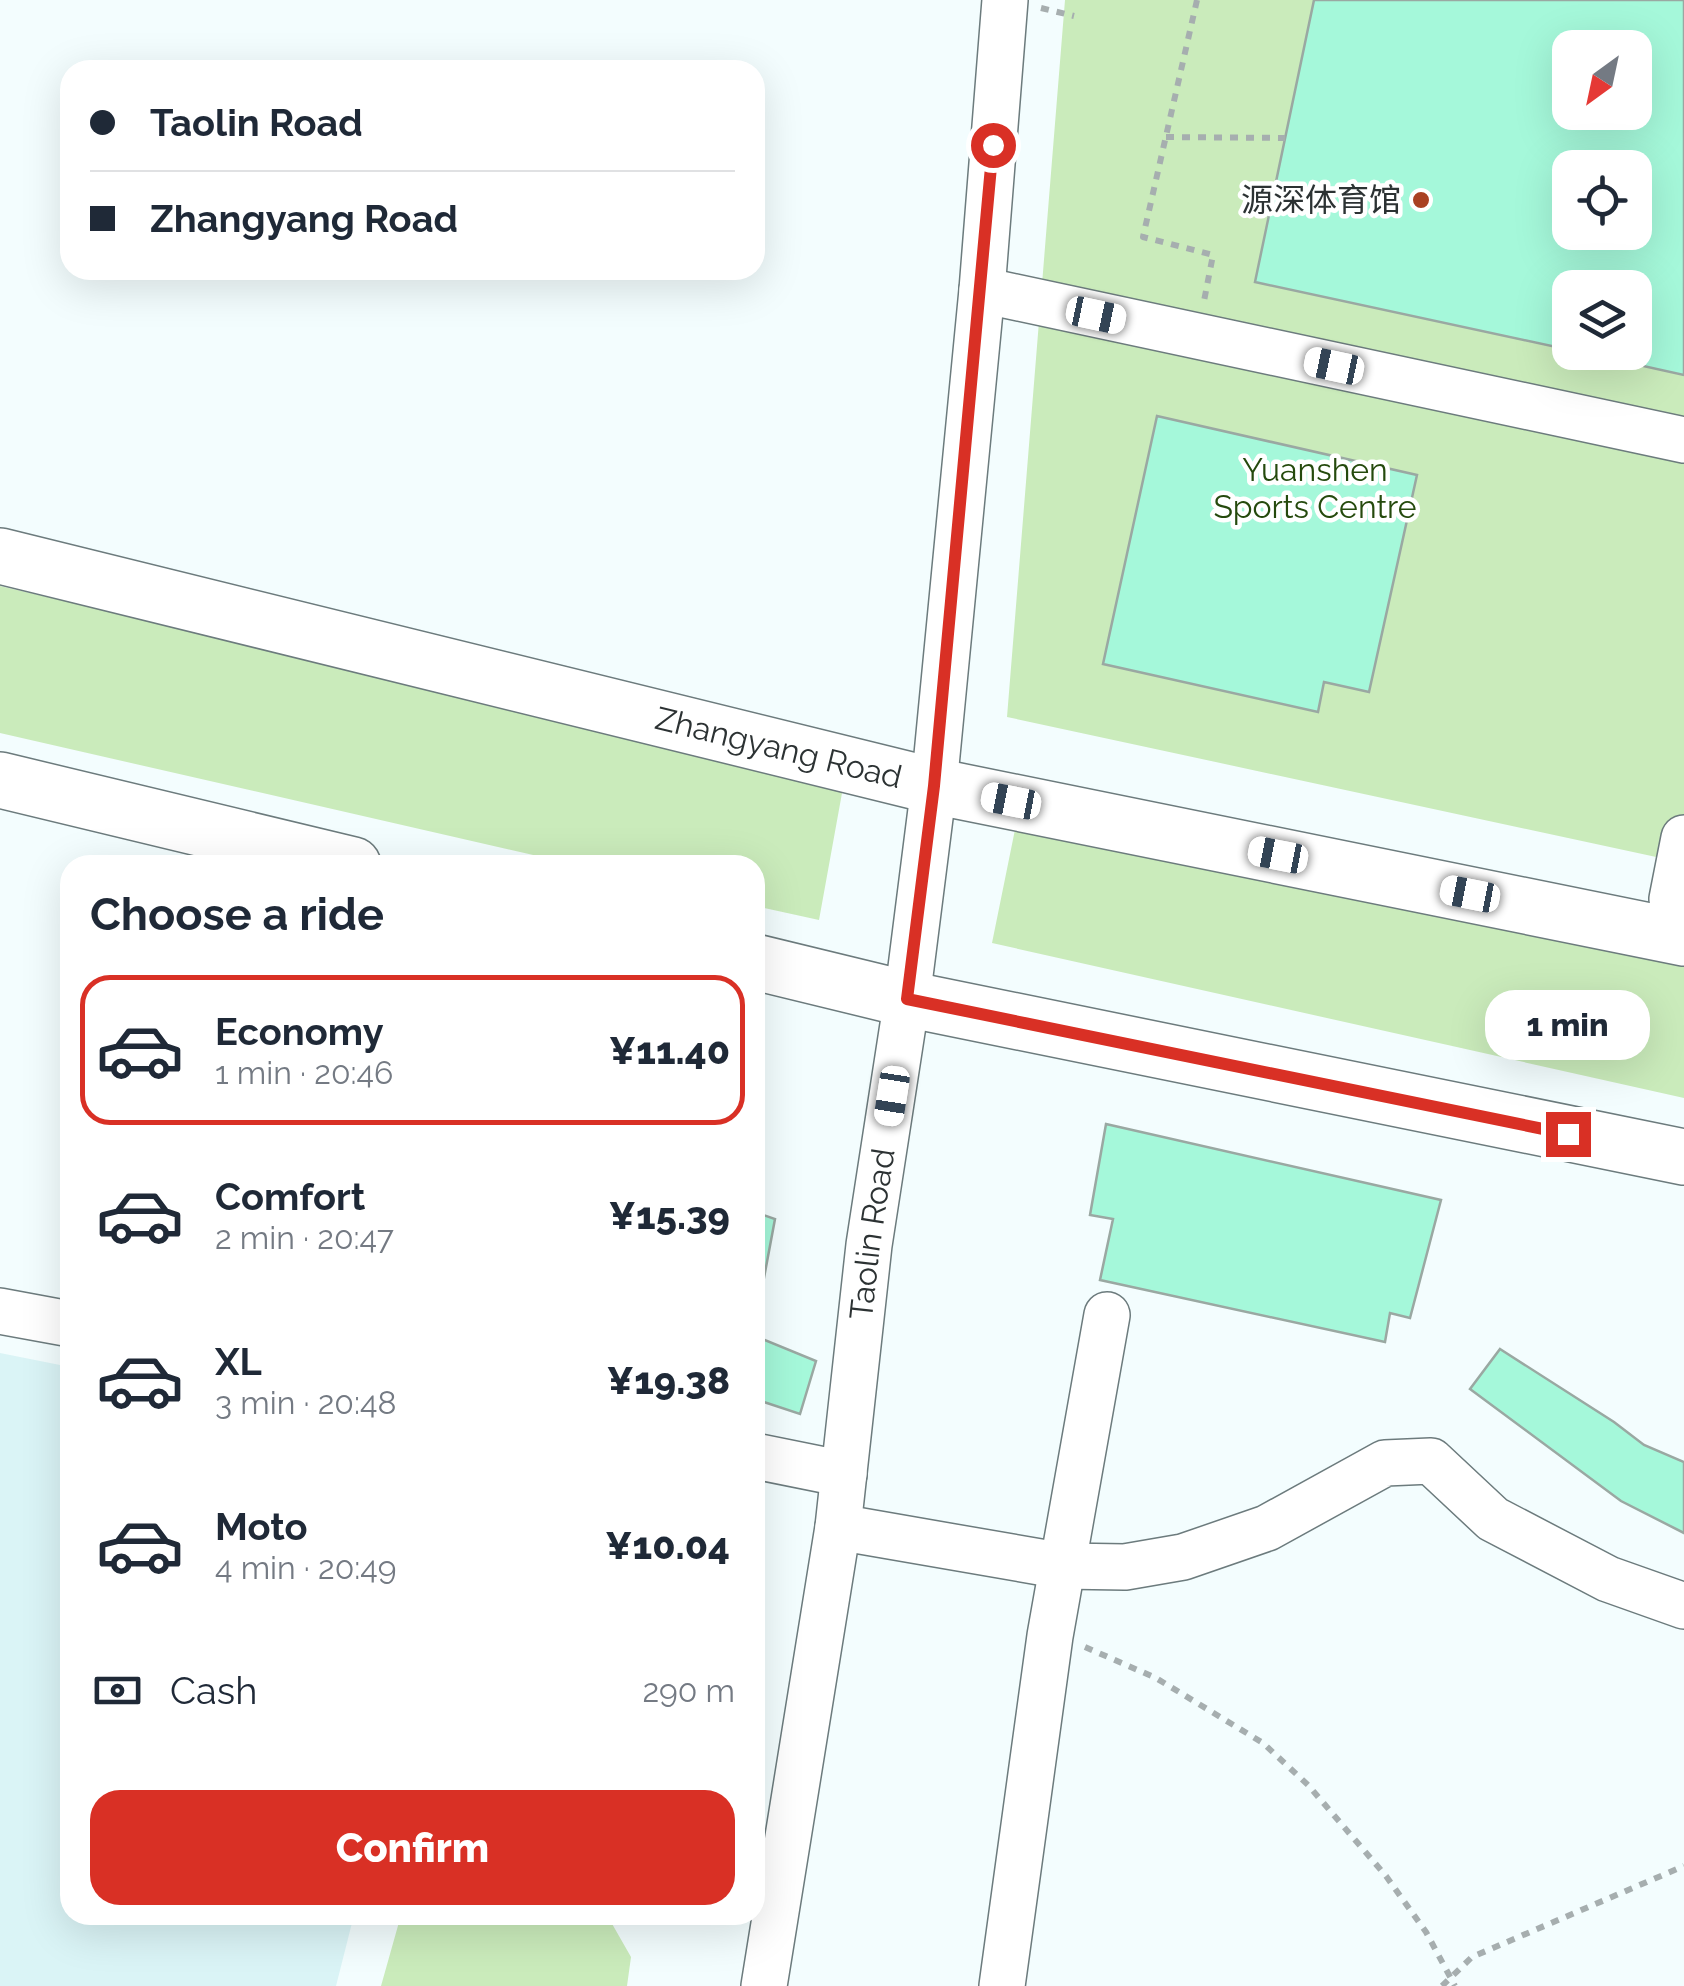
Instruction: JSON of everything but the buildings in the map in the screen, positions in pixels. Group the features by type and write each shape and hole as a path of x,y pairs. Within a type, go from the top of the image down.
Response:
{"main road":[{"name":"Zhangyang Road","path":"0,556 934,786 1678,919"},
{"path":"0,780 311,855"},
{"path":"765,964 907,999 1684,1158"}],"street":[{"name":"Taolin Road","path":"764,1986 838,1526 868,1246 907,999 934,786 982,290 1005,0"},
{"path":"982,290 1684,440"},
{"path":"1678,919 1684,838"},
{"path":"0,1311 60,1322"},
{"path":"1002,1986 1050,1636 1106,1315"},
{"path":"765,1458 844,1474"},
{"path":"838,1526 1063,1566 1125,1567 1183,1556 1268,1528 1385,1464 1431,1461 1493,1519 1608,1579 1684,1606"}],"path":[{"path":"1197,336 1213,254 1143,237 1198,0"},
{"path":"1166,137 1285,138"},
{"path":"1050,1636 1101,1652 1156,1678 1263,1743 1308,1785 1386,1876 1426,1932 1456,1986"},
{"path":"1442,1986 1472,1956 1684,1866"}],"shaded area":[{"path":"0,1353 60,1365 60,1925 351,1925 336,1986 0,1986"}],"green space":[{"name":"Yuanshen Sports Centre","path":"1065,0 1684,0 1684,863 1007,717"},
{"path":"0,586 844,782 819,920 765,908 765,855 533,855 0,733"},
{"path":"1021,800 1684,951 1684,1098 992,943"},
{"path":"398,1925 613,1925 631,1957 627,1986 381,1986"}],"place":[{"name":"源深体育馆","path":"1421,200"}],"route":[{"path":"993,145 934,786 907,999 1568,1134"}]}
